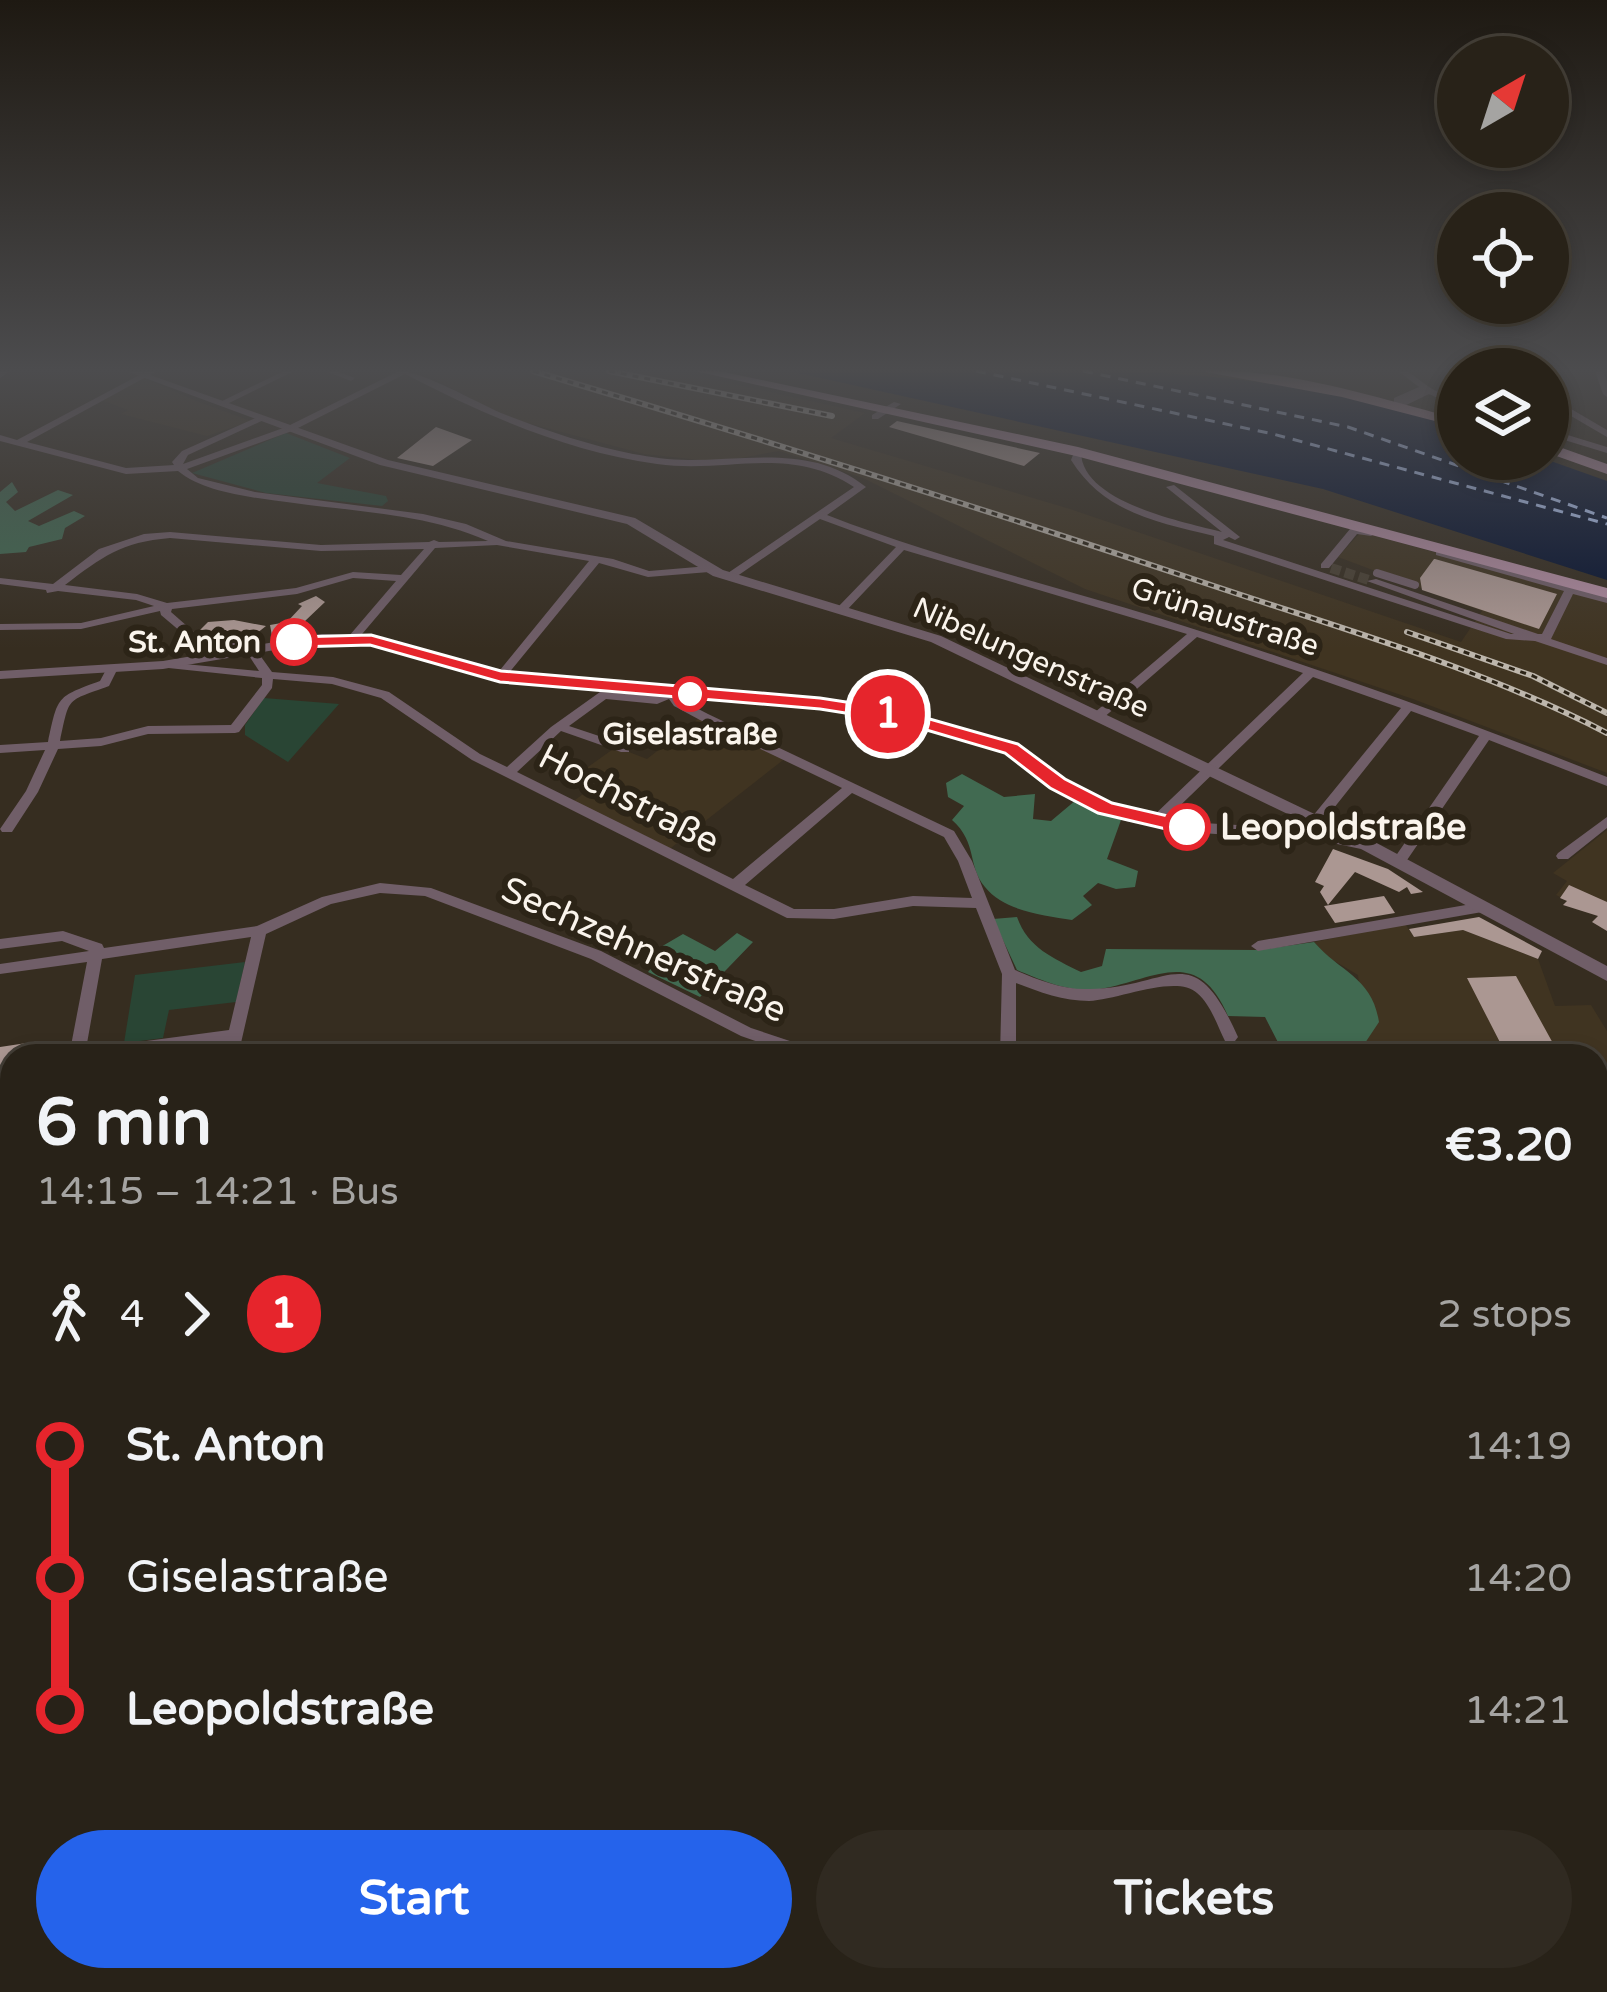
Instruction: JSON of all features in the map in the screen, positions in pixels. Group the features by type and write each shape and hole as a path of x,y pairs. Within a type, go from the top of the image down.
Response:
{"main road":[{"path":"1137,464 1607,593"},
{"path":"1577,464 1607,472"}],"street":[{"path":"100,464 126,471 191,464"},
{"path":"178,464 188,477 255,496 384,510 462,526 503,544"},
{"name":"Nibelungenstraße","path":"392,464 620,517 729,577 936,639 1354,841"},
{"path":"729,577 861,487 802,464"},
{"path":"1078,464 1083,473 1130,506 1328,567 1358,530 1570,590 1607,593"},
{"path":"1171,487 1237,540"},
{"name":"Grünaustraße","path":"821,516 900,549 1195,633 1409,706 1607,782"},
{"path":"51,591 103,550 144,537 170,535 321,548 503,544 660,575 710,569"},
{"path":"1219,535 1218,542 1510,637 1546,638"},
{"path":"353,638 434,543"},
{"path":"841,610 900,549"},
{"path":"500,677 596,560"},
{"path":"0,627 81,626 167,606 297,591 353,575 401,578"},
{"path":"1375,577 1607,662"},
{"path":"1375,577 1414,585"},
{"path":"0,581 51,591 137,597 167,606"},
{"path":"1546,638 1570,590"},
{"path":"0,749 101,742 148,730 235,729 268,685 267,673 250,650 211,642 174,621 165,613 167,606"},
{"path":"1098,716 1195,633"},
{"path":"0,675 163,665 353,638 500,677 820,704 936,724 1012,748 1079,797 1154,823 1354,841 1400,860 1607,974"},
{"path":"204,658 211,642"},
{"name":"Hochstraße","path":"163,665 333,681 385,695 476,757 734,886 807,917 871,904 979,903"},
{"path":"7,829 32,792 68,698 105,683 112,668"},
{"path":"1154,823 1309,674"},
{"path":"511,771 604,695 657,700 672,693"},
{"path":"672,693 679,703 704,717 949,834 965,861 1009,974 1008,1044"},
{"path":"1298,835 1309,816 1409,706"},
{"path":"560,727 625,749"},
{"path":"1400,860 1486,735"},
{"path":"734,886 851,787"},
{"path":"1563,856 1607,821"},
{"name":"Sechzehnerstraße","path":"0,969 260,932 327,900 380,888 426,891 554,937 667,988 746,1032 782,1044"},
{"path":"1258,946 1483,907"},
{"path":"233,1044 260,932"},
{"name":"Sechzehnerstraße","path":"0,944 63,936 88,942 98,954"},
{"path":"80,1044 98,954"},
{"path":"1009,974 1048,989 1094,995 1162,978 1184,980 1213,996 1230,1037"},
{"path":"168,1044 235,1035"}],"shaded area":[{"path":"819,464 918,464 1070,509 1461,642 1482,611 1338,557 1361,532 1607,600 1607,773 1413,699 1085,589 863,478"},
{"path":"702,716 787,757 667,851 571,803 598,783 581,772 616,747 647,759"},
{"path":"1607,830 1607,920 1556,895 1567,881 1553,873"},
{"path":"1405,924 1414,937 1463,930 1538,959 1555,1006 1591,1005 1607,1031 1607,1044 1361,1044 1365,1043 1358,975 1326,956 1314,942"}],"green space":[{"path":"213,464 342,464 317,483 386,496 388,501 382,506 266,493 192,473"},
{"path":"12,482 18,492 6,502 15,511 58,490 73,495 28,521 39,526 74,511 85,516 65,528 62,539 29,547 26,552 0,554 0,492"},
{"path":"264,698 339,704 288,762 245,735 245,725"},
{"path":"962,774 1004,797 1035,794 1033,819 1051,821 1076,800 1121,820 1107,859 1138,871 1135,887 1116,889 1098,883 1083,896 1092,905 1072,920 1003,902 979,879 966,837 952,820 964,806 948,797 946,783"},
{"path":"1017,917 1035,944 1081,972 1102,966 1106,949 1258,950 1314,942 1362,985 1379,1022 1361,1044 1279,1044 1265,1017 1228,1016 1203,980 1188,973 1089,990 1057,985 1017,970 993,919"},
{"path":"737,933 753,942 700,997 648,972 661,956 659,948 683,934 715,951"},
{"path":"245,962 236,1002 169,1010 163,1038 124,1043 135,975"}],"water":[{"path":"1210,464 1437,464 1437,480 1569,480 1569,468 1607,481 1607,580 1323,489"}],"building":[{"path":"1434,559 1557,594 1539,629 1422,590 1420,578"},
{"path":"316,596 325,602 305,621 292,632 272,636 270,625 287,622 302,606 298,604"},
{"path":"234,620 266,626 247,641 200,630 208,622"},
{"path":"1333,849 1388,869 1423,892 1411,894 1407,887 1399,892 1355,872 1328,905 1320,892 1324,886 1315,882"},
{"path":"1569,885 1607,902 1607,931 1592,922 1598,916 1563,905 1567,901 1560,898"},
{"path":"1384,896 1395,913 1335,923 1324,906"},
{"path":"1479,917 1542,951 1538,959 1463,930 1414,937 1409,929"},
{"path":"1516,976 1553,1044 1501,1044 1467,978"}],"ferry route":[{"path":"1384,464 1607,524"},
{"path":"1453,464 1607,518"}],"tunnel":[{"path":"1331,568 1372,581"}],"railway":[{"path":"838,464 1461,669 1607,733"},
{"path":"1407,632 1533,676 1607,713"}],"bus line":[{"name":"1","path":"294,642 371,640 500,677 820,704 898,716 1012,748 1058,784 1106,808 1154,823 1187,827"}],"place":[{"name":"St. Anton","path":"294,642"},
{"name":"Giselastraße","path":"690,694"},
{"name":"Leopoldstraße","path":"1187,827"}]}
